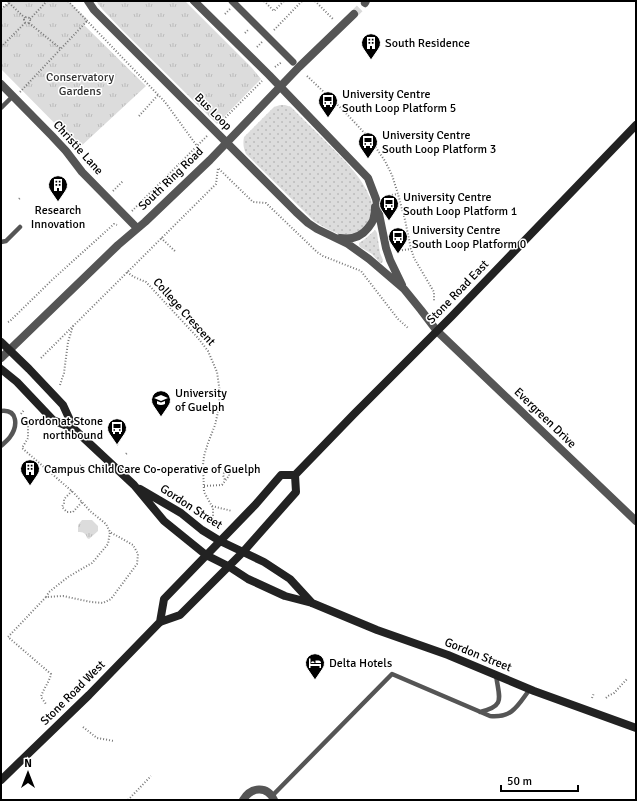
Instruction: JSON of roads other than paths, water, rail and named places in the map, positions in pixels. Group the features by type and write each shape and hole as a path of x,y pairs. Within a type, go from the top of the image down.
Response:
{"main road":[{"name":"Stone Road East","path":"295,475 437,331 636,125"},
{"name":"Gordon Street","path":"1,342 63,405 74,429"},
{"name":"Gordon Street","path":"1,369 17,382 53,420 74,429 134,485 164,521 206,555 285,596 312,603 377,630 448,655 530,689 636,728"},
{"path":"160,622 164,599 256,504 281,475 295,475 296,492 243,552"},
{"name":"Gordon Street","path":"134,485 181,513 202,530 220,541 264,562 290,579 312,603"},
{"name":"Stone Road West","path":"1,780 89,695 160,622 180,615 243,552"}],"street":[{"name":"Bus Loop","path":"88,1 90,6 296,212 308,223 326,234 348,244 369,259 404,289 437,331"},
{"name":"Bus Loop","path":"194,1 269,74 368,178 376,199 386,248 404,289"},
{"path":"235,2 294,62"},
{"name":"South Ring Road","path":"1,358 118,245 210,160 280,87 354,14"},
{"name":"Christie Lane","path":"1,84 57,141 82,172 137,228"},
{"name":"Bus Loop","path":"326,234 341,239 360,236 373,221 376,199"},
{"name":"Evergreen Drive","path":"437,331 636,521"},
{"path":"243,800 251,791 257,789 268,792 273,798"}],"lane":[{"path":"1,108 14,97"},
{"path":"1,242 6,241 20,227"},
{"path":"1,411 12,413 15,424 14,431 1,446"},
{"path":"273,798 392,674 480,712 490,716 499,717 512,711 530,689"},
{"path":"480,712 490,710 496,706 500,699 496,675"}],"tunnel":[{"path":"354,14 365,3"}],"place":[{"name":"South Residence","path":"371,60"},
{"name":"University Centre South Loop Platform 5","path":"328,118"},
{"name":"University Centre South Loop Platform 3","path":"368,159"},
{"name":"Research Innovation","path":"58,202"},
{"name":"University Centre South Loop Platform 1","path":"389,221"},
{"name":"University Centre South Loop Platform 0","path":"398,254"},
{"name":"University of Guelph","path":"161,417"},
{"name":"Gordon at Stone northbound","path":"117,445"},
{"name":"Campus Child Care Co-operative of Guelph","path":"30,486"},
{"name":"Delta Hotels","path":"315,680"}],"park label":[{"name":"Conservatory Gardens","path":"80,84"}]}
